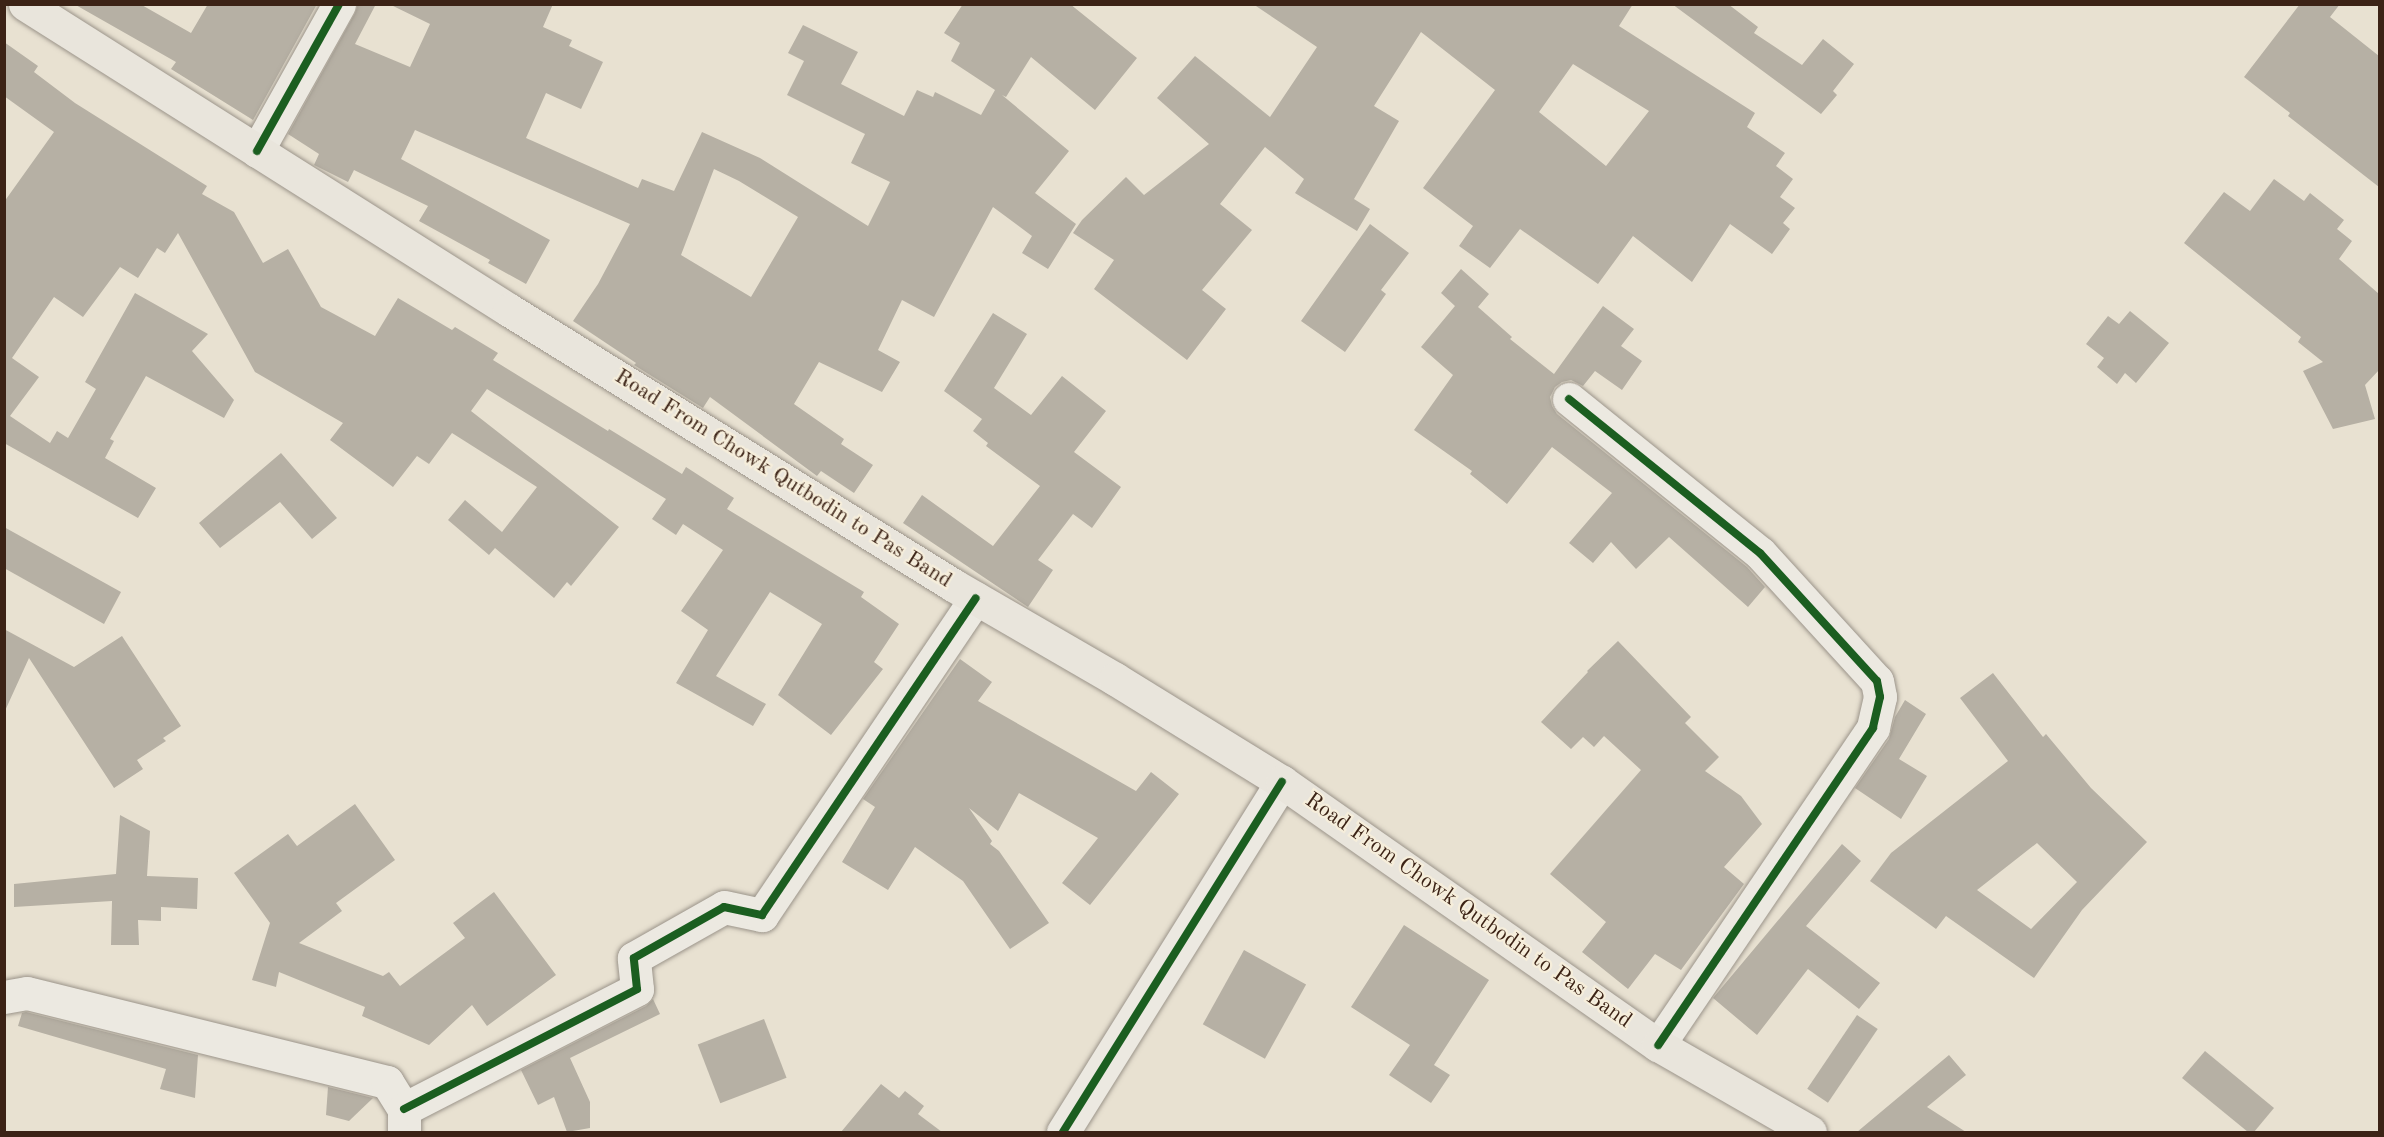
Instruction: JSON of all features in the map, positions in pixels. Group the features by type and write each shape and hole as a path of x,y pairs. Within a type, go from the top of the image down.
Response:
{"main road":[{"name":"Road From Chowk Qutbodin to Pas Band","path":"25,4 509,310 976,598 1115,679 1282,782 1658,1045 1810,1132"}],"street":[{"path":"257,151 339,4"},
{"path":"1569,399 1760,553 1877,681 1880,697 1873,728 1658,1045"},
{"path":"4,997 27,993 387,1082 404,1121 637,989 634,958 724,907 762,915 976,598"},
{"path":"1063,1132 1282,782"}],"building":[{"path":"74,4 140,4 191,33 208,4 317,4 253,120 171,69 176,62"},
{"path":"358,4 376,4 355,44 410,67 430,24 389,4 553,4 543,27 572,40 569,46 603,62 581,109 546,93 526,138 638,188 642,179 674,191 702,132 760,158 868,226 890,182 851,163 865,134 787,95 804,61 788,53 803,25 858,52 841,84 904,116 917,90 933,97 935,92 981,115 995,90 951,61 960,43 944,33 963,4 1070,4 1137,58 1095,110 1031,57 1006,97 1002,95 1069,151 1035,193 1076,224 1048,269 1022,253 1032,236 993,207 934,317 902,300 878,350 900,362 882,392 819,362 794,404 844,439 841,444 873,465 854,493 821,471 817,476 710,397 703,408 634,365 636,363 573,321 598,284 630,224 415,130 401,159 550,240 526,284 488,263 490,260 419,221 428,206 354,170 348,182 314,165 319,154 288,134","holes":["714,169 739,181 798,217 751,297 681,255"]},
{"path":"1253,4 1633,4 1619,26 1755,113 1747,127 1785,153 1776,166 1793,179 1780,197 1795,208 1783,223 1790,229 1772,254 1730,224 1692,282 1633,236 1598,284 1520,229 1490,268 1459,246 1473,226 1423,188 1495,90 1421,32 1374,106 1399,121 1354,199 1370,209 1357,231 1295,193 1304,179 1265,147 1220,204 1252,230 1202,290 1226,309 1187,360 1094,289 1114,260 1073,233 1082,220 1126,177 1144,195 1209,144 1157,98 1195,56 1270,117 1317,47","holes":["1573,64 1649,111 1606,166 1539,112"]},
{"path":"1672,4 1728,4 1758,27 1754,33 1802,65 1823,39 1854,64 1833,91 1837,95 1821,114"},
{"path":"2300,4 2340,4 2330,17 2379,56 2379,187 2288,116 2290,113 2244,77"},
{"path":"4,42 38,66 34,72 75,103 207,186 202,194 234,212 263,263 288,249 321,307 375,336 398,298 452,330 455,327 498,353 493,360 608,431 609,429 682,474 686,467 734,498 727,509 864,592 861,597 899,624 874,662 883,669 831,735 778,695 822,624 770,592 716,676 766,704 753,726 676,683 708,630 681,611 723,550 683,524 676,535 652,519 666,499 487,389 471,411 619,527 571,586 567,582 554,598 495,548 489,555 448,520 465,500 502,532 537,487 452,433 429,464 417,456 393,487 330,440 343,423 255,372 178,233 165,253 157,248 138,278 120,267 83,317 54,297 12,358 39,377 10,416 50,443 57,431 68,438 96,389 85,382 135,293 208,334 192,351 234,400 224,418 146,376 110,439 114,441 105,458 156,488 138,518 4,443 4,202 54,132 4,96"},
{"path":"2274,179 2304,201 2310,193 2344,220 2337,229 2352,241 2339,259 2379,294 2379,370 2365,385 2375,419 2333,429 2303,371 2323,362 2298,342 2301,337 2184,243 2224,192 2250,211"},
{"path":"1370,224 1409,253 1381,290 1386,294 1345,352 1301,321"},
{"path":"1461,269 1489,294 1478,307 1512,337 1510,339 1554,374 1603,306 1634,329 1621,346 1642,361 1622,390 1595,371 1583,386 1571,380 1555,387 1550,397 1552,406 1557,414 1747,567 1765,587 1748,607 1669,537 1636,569 1611,542 1593,563 1569,543 1612,493 1552,447 1507,504 1470,474 1472,471 1414,430 1453,375 1421,347 1455,306 1441,293"},
{"path":"2130,311 2169,343 2136,383 2125,373 2117,384 2097,367 2104,358 2086,344 2108,316 2119,324"},
{"path":"993,313 1027,334 994,388 1031,415 1062,376 1106,411 1074,452 1121,487 1092,528 1073,514 1038,560 1053,570 1028,607 903,523 922,495 993,546 1040,486 986,446 988,443 973,431 982,419 944,391"},
{"path":"281,453 337,518 312,539 280,502 220,548 199,523"},
{"path":"4,527 121,592 104,624 4,568"},
{"path":"4,629 74,667 122,636 181,726 163,738 166,741 137,760 143,769 114,788 29,658 4,713"},
{"path":"1618,641 1691,717 1685,723 1719,757 1705,771 1741,796 1762,824 1724,867 1744,884 1681,970 1655,954 1628,989 1582,952 1606,922 1550,874 1641,770 1604,736 1594,747 1583,737 1571,749 1541,722"},
{"path":"960,659 992,682 978,701 1136,791 1151,772 1179,794 1090,905 1062,883 1098,838 1019,793 998,831 969,808 992,841 990,844 999,851 1049,923 1010,949 963,881 915,847 888,890 842,862 875,807 863,799"},
{"path":"1993,673 2043,737 2046,734 2091,788 2147,842 2082,910 2034,978 1946,916 1936,929 1870,881 1891,853 2008,761 1960,698","holes":["2037,843 2077,882 2031,929 1977,890"]},
{"path":"1905,700 1926,714 1899,759 1927,776 1901,819 1855,788 1889,739 1895,717"},
{"path":"355,804 395,860 336,903 342,911 299,943 383,976 389,972 400,986 465,938 453,923 494,892 556,975 487,1026 472,1005 429,1045 362,1016 365,1007 279,972 276,987 252,980 270,923 234,873 288,834 297,846"},
{"path":"120,815 150,831 147,876 198,878 197,909 161,907 161,921 138,920 139,945 111,945 112,901 14,907 14,884 116,874"},
{"path":"1842,844 1861,861 1806,926 1880,983 1859,1009 1808,969 1757,1035 1713,998"},
{"path":"1404,925 1489,980 1434,1065 1450,1075 1431,1103 1389,1075 1410,1045 1351,1007"},
{"path":"1244,950 1306,984 1265,1059 1203,1024"},
{"path":"653,999 660,1014 570,1058 590,1102 590,1128 567,1132 554,1097 538,1105 521,1070 646,1006"},
{"path":"26,1012 198,1055 195,1098 160,1089 166,1069 18,1026 22,1013"},
{"path":"1857,1015 1878,1029 1828,1103 1807,1089"},
{"path":"764,1019 787,1078 720,1103 698,1044"},
{"path":"2205,1051 2274,1108 2254,1132 2248,1132 2182,1078"},
{"path":"1949,1055 1966,1075 1927,1107 1966,1132 1857,1132"},
{"path":"881,1084 899,1098 905,1091 924,1106 918,1114 942,1132 841,1132"},
{"path":"328,1087 373,1098 349,1121 326,1115"}],"cycle path":[{"path":"257,151 339,4"},
{"path":"1569,399 1760,553 1877,681 1880,697 1873,728 1658,1045"},
{"path":"404,1109 637,989 634,958 724,907 762,915 976,598"},
{"path":"1063,1132 1282,782"}]}
